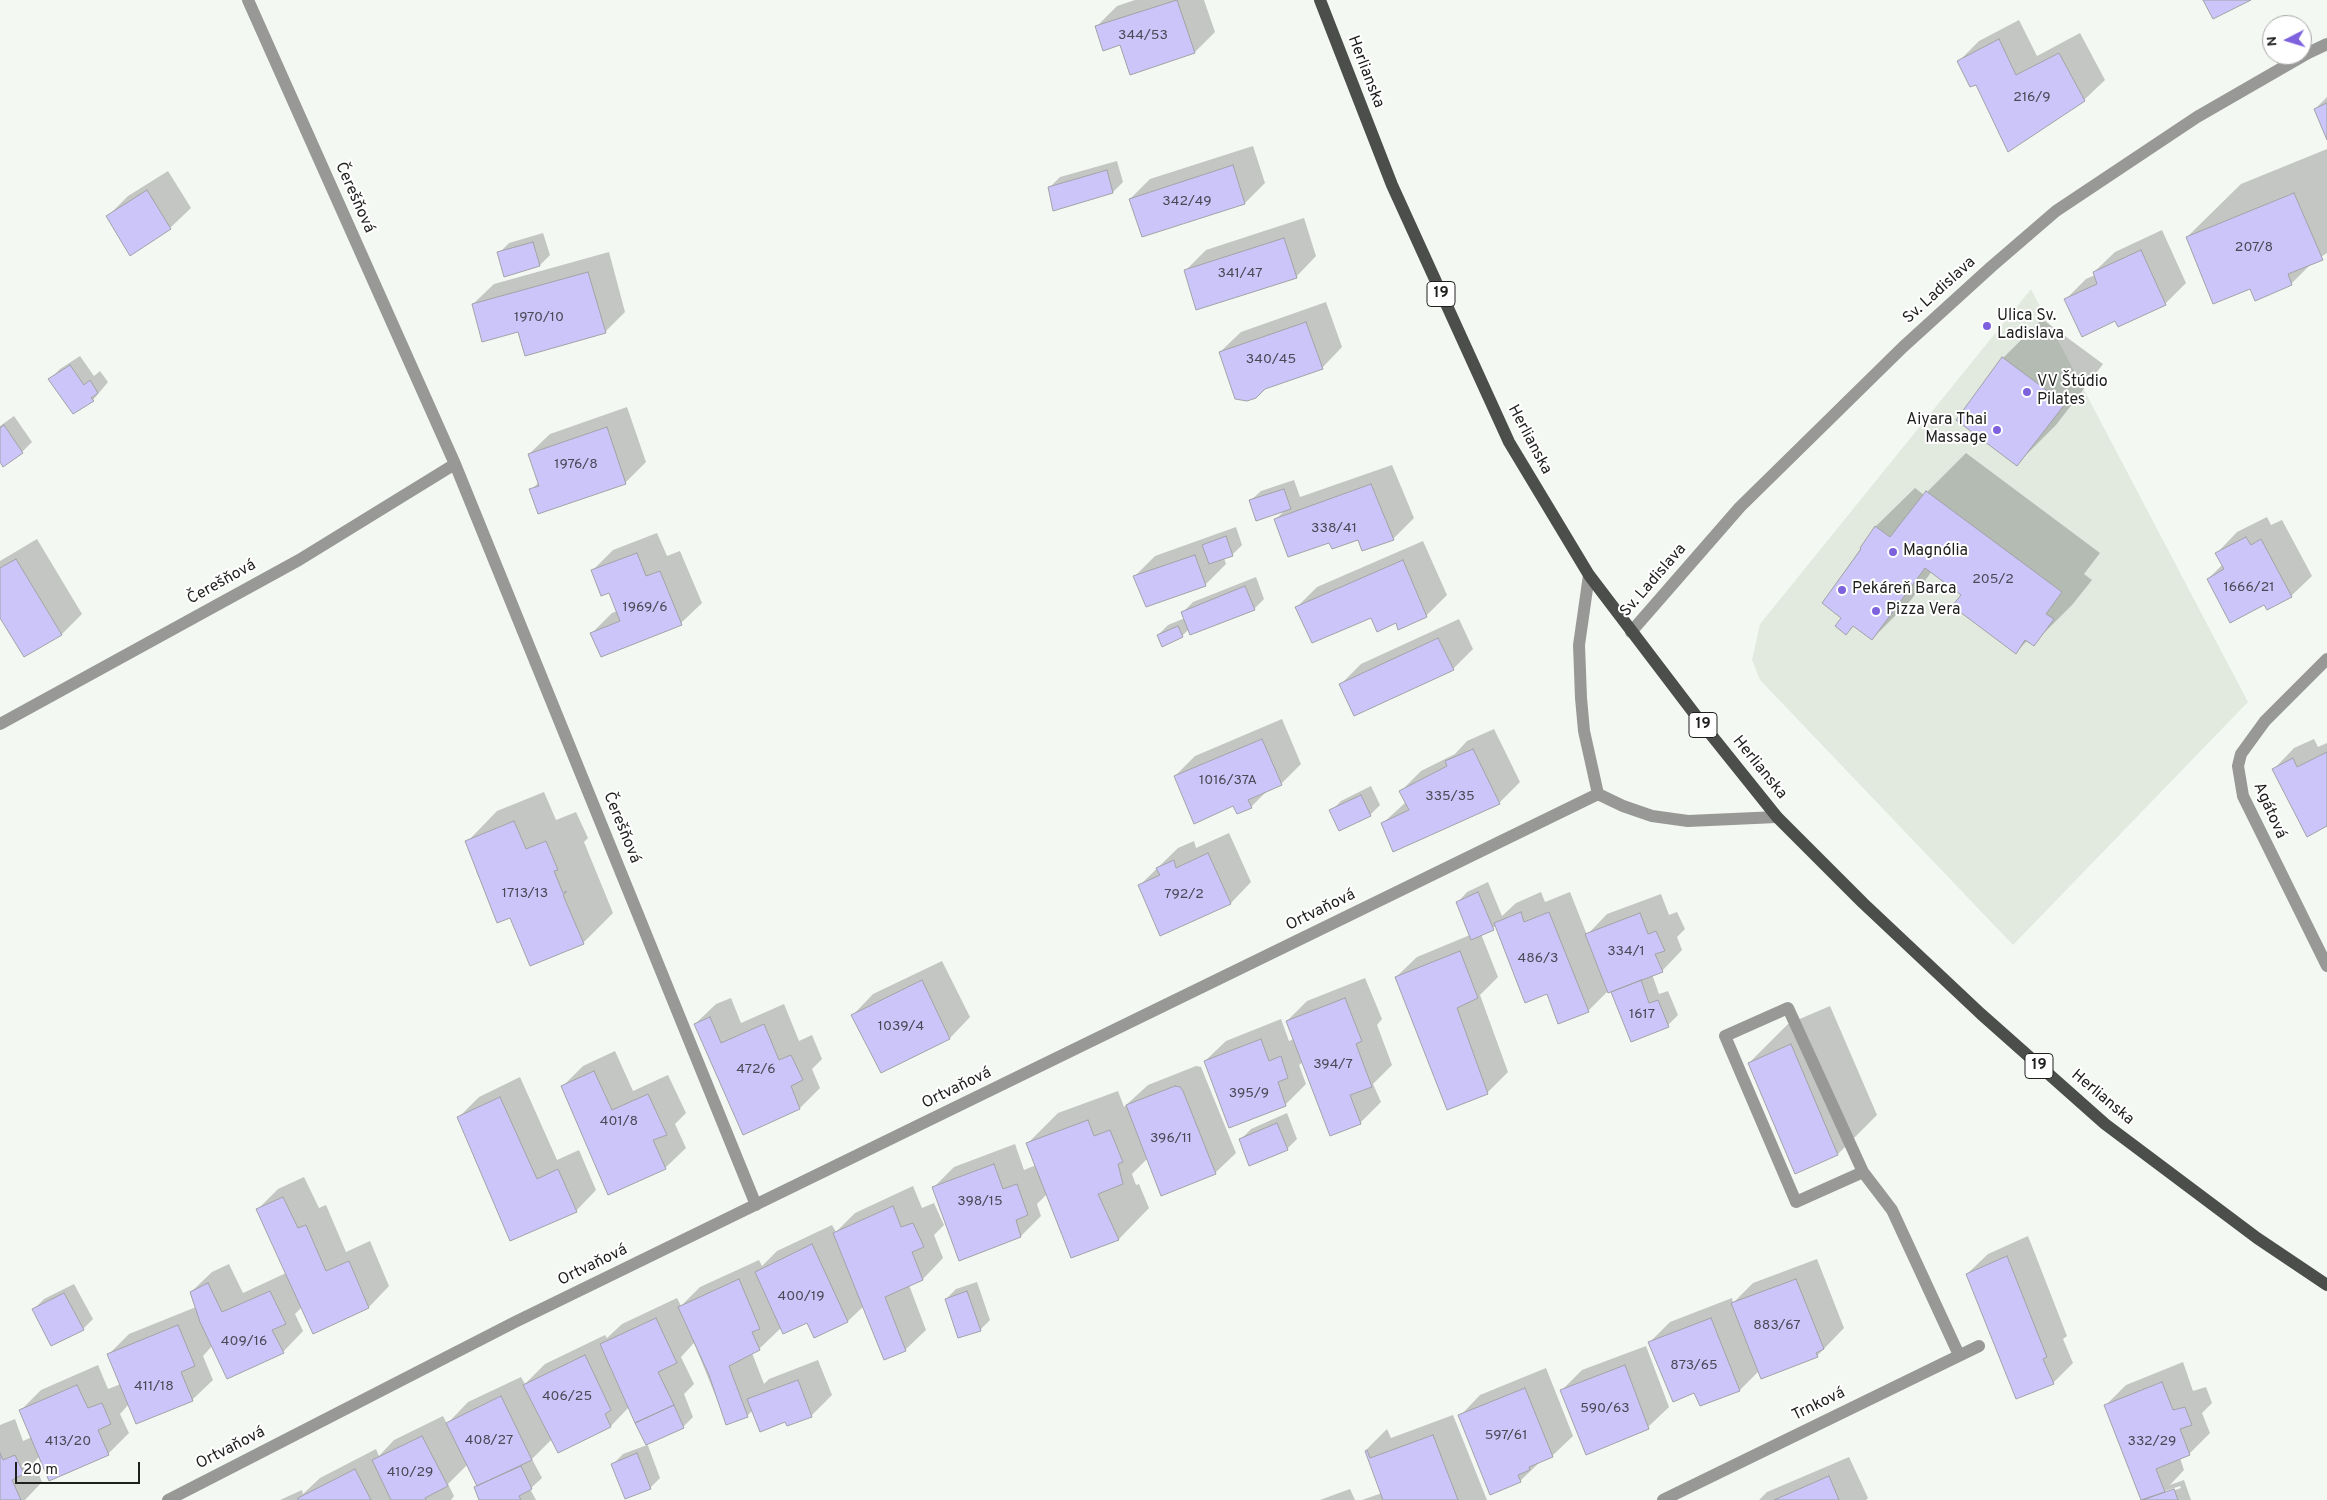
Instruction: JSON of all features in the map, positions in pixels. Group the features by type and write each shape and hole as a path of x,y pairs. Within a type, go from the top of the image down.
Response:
{"main road":[{"name":"Herlianska","path":"1320,0 1392,185 1509,442 1589,575 1632,632 1777,817 1863,903 1981,1014 2105,1124 2257,1238 2327,1285"}],"street":[{"name":"Čerešňová","path":"248,0 455,464 756,1205"},
{"name":"Sv. Ladislava","path":"1632,632 1678,576 1748,500 1904,347 1991,266 2056,212 2197,117 2308,52 2327,44"},
{"name":"Čerešňová","path":"0,724 299,560 455,464"},
{"path":"1589,575 1579,645 1581,698 1584,732 1598,794 1623,806 1652,816 1688,821 1777,817"},
{"name":"Agátová","path":"2327,658 2265,721 2241,754 2238,766 2243,796 2327,966"},
{"name":"Ortvaňová","path":"168,1500 506,1326 1598,794"},
{"path":"1863,1172 1796,1202 1725,1036 1788,1008 1863,1172 1892,1210 1959,1355"},
{"name":"Trnková","path":"1671,1498 1979,1346"}],"shaded area":[{"path":"2031,289 2248,702 2013,945 1760,680 1752,660 1760,624"}],"building":[{"path":"1177,0 1195,53 1130,75 1120,45 1103,51 1095,26"},
{"path":"2203,0 2251,0 2213,19"},
{"path":"1999,39 2016,75 2059,53 2085,101 2008,152 1976,85 1970,87 1957,61"},
{"path":"2327,103 2327,140 2314,109"},
{"path":"1233,165 1245,204 1142,237 1129,199"},
{"path":"1107,170 1113,193 1053,211 1048,187"},
{"path":"147,190 171,229 130,256 106,216"},
{"path":"2294,193 2323,260 2288,274 2292,285 2255,301 2250,289 2213,304 2186,237"},
{"path":"1284,238 1297,278 1196,310 1184,270"},
{"path":"533,242 540,266 504,277 497,252"},
{"path":"2141,250 2166,305 2118,327 2115,321 2082,337 2064,299 2097,284 2093,272"},
{"path":"588,272 606,333 525,356 518,332 482,342 472,304"},
{"path":"1306,322 1323,369 1265,389 1256,398 1247,401 1235,399 1219,352"},
{"path":"2002,357 2065,404 2017,466 1956,420"},
{"path":"70,365 84,385 90,380 98,393 91,398 94,401 73,414 48,379"},
{"path":"4,425 23,453 3,467 0,462 0,428"},
{"path":"607,427 626,484 538,514 529,489 539,486 528,454"},
{"path":"1371,484 1394,540 1362,551 1358,540 1332,549 1329,543 1288,557 1274,519"},
{"path":"1284,489 1291,509 1256,521 1249,500"},
{"path":"1926,491 2062,592 2046,614 2054,619 2034,646 2025,640 2016,654 1952,606 1961,595 1925,568 1872,640 1853,626 1846,635 1835,626 1841,618 1822,603 1861,549 1875,526 1890,537"},
{"path":"1226,536 1233,556 1209,564 1202,545"},
{"path":"2246,537 2251,545 2261,539 2292,597 2267,610 2264,605 2230,623 2207,579 2224,569 2215,553"},
{"path":"637,553 646,576 660,571 682,625 601,657 590,633 620,621 609,593 601,596 591,570"},
{"path":"1195,555 1206,586 1146,607 1133,576"},
{"path":"16,559 62,635 24,657 0,618 0,568"},
{"path":"1403,560 1427,617 1398,630 1396,623 1377,632 1371,618 1312,643 1295,607"},
{"path":"1245,586 1255,610 1190,635 1181,612"},
{"path":"1178,626 1183,637 1162,647 1157,635"},
{"path":"1438,638 1454,670 1354,716 1339,684"},
{"path":"1262,739 1282,785 1248,800 1252,808 1237,814 1233,806 1194,824 1174,776"},
{"path":"1473,749 1500,804 1393,852 1381,823 1409,810 1399,791 1447,766 1445,761"},
{"path":"2327,752 2327,826 2307,837 2272,769 2293,758 2297,767"},
{"path":"1361,795 1371,816 1339,831 1329,810"},
{"path":"514,821 526,849 546,841 558,870 554,871 563,893 567,891 563,895 584,944 530,966 510,918 497,923 465,841"},
{"path":"1208,853 1231,904 1160,936 1138,885 1160,875 1156,868 1174,860 1176,868"},
{"path":"1478,892 1494,930 1471,940 1456,902"},
{"path":"1521,912 1524,922 1549,912 1589,1012 1558,1024 1547,994 1525,1003 1494,923"},
{"path":"1640,913 1648,934 1656,931 1665,951 1655,954 1663,972 1608,993 1585,934"},
{"path":"1460,951 1478,998 1457,1008 1488,1094 1447,1110 1395,977"},
{"path":"922,980 950,1039 881,1073 851,1015"},
{"path":"1641,980 1649,1003 1658,1000 1669,1027 1631,1042 1611,992"},
{"path":"1345,998 1362,1041 1356,1044 1372,1087 1350,1095 1361,1124 1330,1136 1286,1021"},
{"path":"710,1017 721,1043 764,1024 779,1060 791,1055 803,1080 791,1086 800,1109 743,1135 694,1024"},
{"path":"1261,1039 1269,1061 1281,1056 1288,1078 1278,1082 1286,1106 1229,1128 1204,1061"},
{"path":"1791,1044 1838,1155 1795,1174 1748,1063"},
{"path":"594,1071 612,1110 648,1094 667,1135 653,1140 666,1169 608,1195 561,1086"},
{"path":"1175,1086 1180,1087 1183,1091 1216,1174 1161,1196 1126,1105"},
{"path":"500,1097 537,1179 558,1169 577,1212 510,1241 457,1117"},
{"path":"1088,1120 1094,1136 1110,1130 1123,1162 1118,1164 1123,1184 1098,1194 1119,1240 1071,1258 1026,1143"},
{"path":"1277,1123 1288,1150 1249,1166 1239,1139"},
{"path":"994,1164 1003,1189 1017,1184 1028,1215 1016,1220 1021,1237 959,1261 932,1187"},
{"path":"283,1197 298,1228 306,1225 326,1271 349,1261 369,1308 313,1334 256,1209"},
{"path":"893,1206 901,1227 913,1223 924,1247 912,1252 923,1280 885,1297 906,1351 884,1360 833,1233"},
{"path":"812,1244 848,1322 814,1338 807,1323 783,1334 755,1272"},
{"path":"2007,1256 2047,1357 2043,1359 2054,1384 2016,1399 1966,1274"},
{"path":"739,1279 760,1329 752,1332 760,1350 729,1366 748,1417 726,1425 709,1375 678,1307"},
{"path":"1796,1279 1824,1349 1816,1353 1818,1357 1761,1379 1731,1303"},
{"path":"208,1283 222,1312 270,1291 286,1324 272,1330 284,1353 227,1379 200,1322 190,1292"},
{"path":"967,1291 981,1331 958,1338 945,1299"},
{"path":"64,1293 84,1330 51,1346 32,1309"},
{"path":"656,1318 677,1363 658,1372 674,1405 635,1423 600,1344"},
{"path":"1711,1318 1740,1391 1700,1406 1694,1393 1673,1402 1648,1342"},
{"path":"178,1325 195,1366 181,1372 193,1401 136,1424 107,1354"},
{"path":"585,1355 611,1410 605,1414 611,1427 558,1453 523,1385"},
{"path":"1625,1365 1649,1429 1586,1455 1560,1390"},
{"path":"798,1380 812,1417 787,1426 785,1422 760,1432 747,1399"},
{"path":"2162,1382 2173,1410 2185,1407 2192,1425 2180,1429 2190,1455 2156,1469 2165,1492 2141,1500 2104,1405"},
{"path":"77,1385 88,1408 102,1403 111,1424 98,1430 109,1455 49,1481 19,1410"},
{"path":"1525,1388 1553,1457 1529,1467 1530,1470 1518,1475 1521,1482 1490,1495 1458,1415"},
{"path":"501,1396 532,1460 477,1486 446,1423"},
{"path":"674,1405 684,1428 646,1445 635,1423"},
{"path":"1433,1435 1458,1500 1383,1500 1365,1451 1367,1450 1370,1458"},
{"path":"422,1436 448,1486 425,1498 426,1500 391,1500 372,1460"},
{"path":"0,1453 3,1460 15,1455 24,1474 12,1480 21,1500 0,1500"},
{"path":"637,1453 651,1489 625,1499 611,1464"},
{"path":"521,1466 532,1489 519,1496 521,1500 479,1500 474,1487"},
{"path":"355,1469 371,1500 298,1500 298,1498"},
{"path":"1829,1476 1839,1500 1774,1500"},
{"path":"2174,1489 2178,1500 2143,1500 2165,1492"}],"place":[{"name":"Ulica Sv. Ladislava","path":"1987,326"},
{"name":"VV Štúdio Pilates","path":"2027,392"},
{"name":"Aiyara Thai Massage","path":"1997,430"},
{"name":"Magnólia","path":"1893,552"},
{"name":"Pekáreň Barca","path":"1842,590"},
{"name":"Pizza Vera","path":"1876,611"}]}
